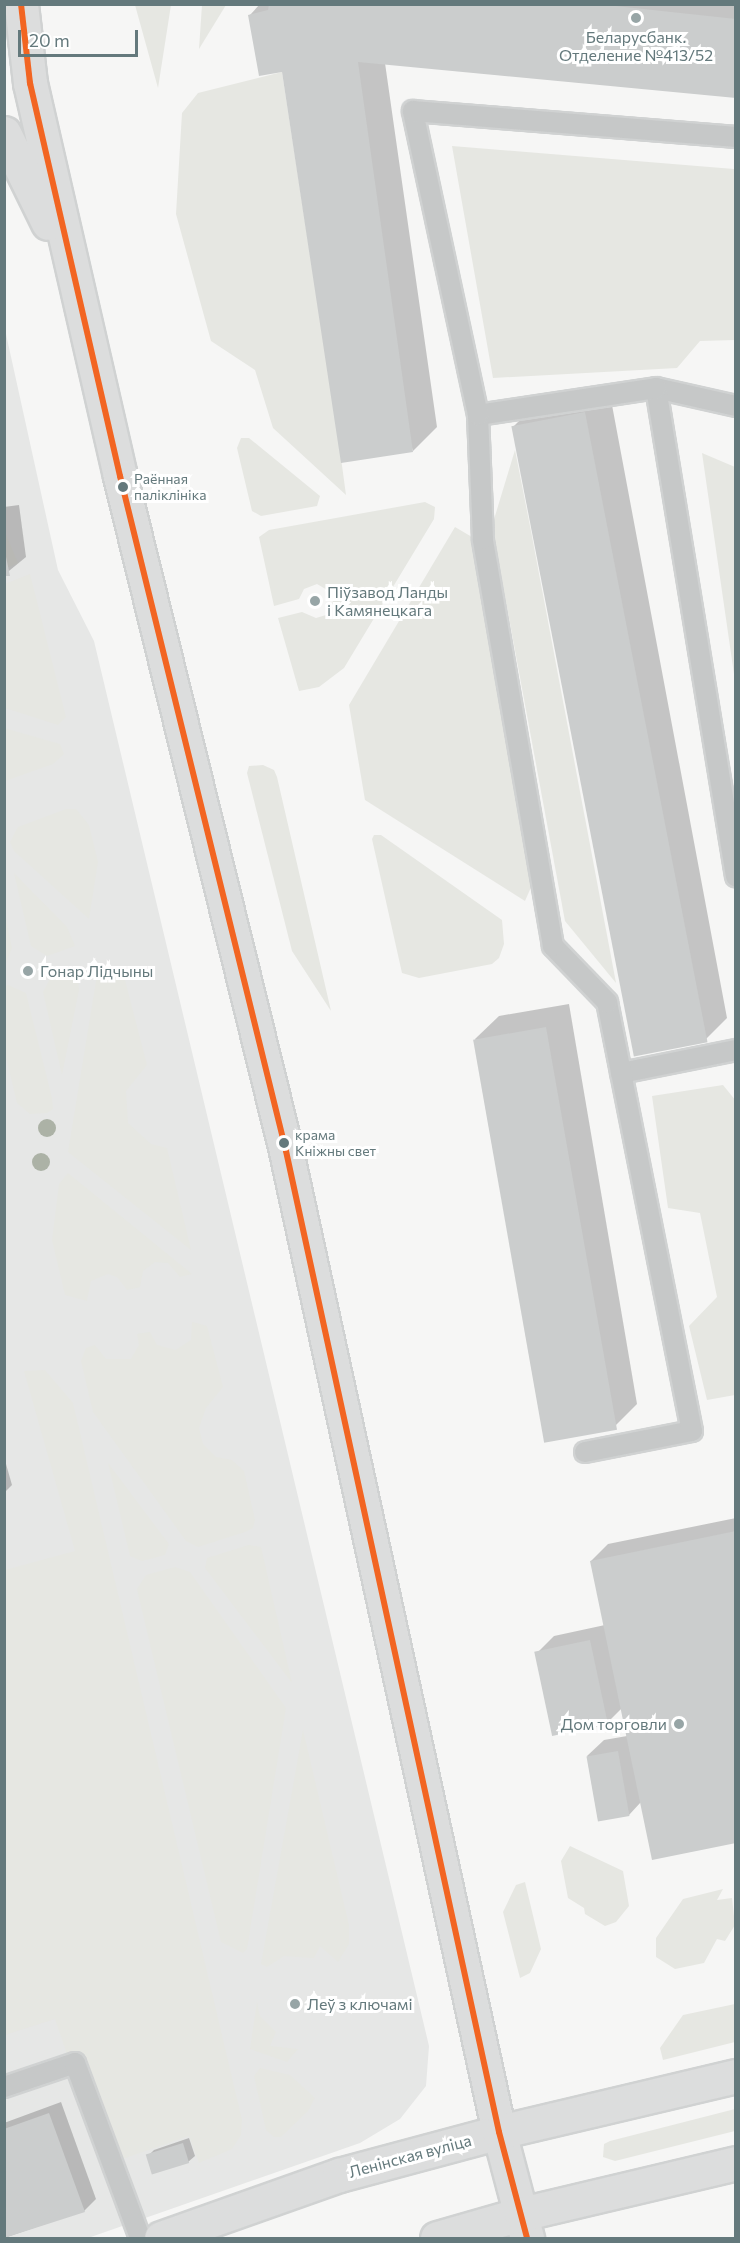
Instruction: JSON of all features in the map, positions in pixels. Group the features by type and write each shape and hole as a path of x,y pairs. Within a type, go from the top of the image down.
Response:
{"main road":[{"path":"21,4 30,83 73,273 286,1151 499,2132 524,2226"},
{"path":"4,134 73,273"},
{"name":"Ленінская вуліца","path":"161,2238 339,2175 499,2132 735,2076"},
{"path":"437,2238 524,2226 735,2163"}],"lane":[{"path":"585,1452 692,1431 607,1002 552,946 483,539 478,415 412,111 735,137"},
{"path":"478,415 656,388 735,406"},
{"path":"656,388 735,876"},
{"path":"621,1072 735,1050"},
{"path":"4,2087 75,2063 140,2238"}],"shaded area":[{"path":"135,5 171,5 158,88"},
{"path":"202,5 226,5 199,49"},
{"path":"282,72 346,495 273,428 255,370 211,341 176,214 182,113 198,93"},
{"path":"452,146 734,169 735,340 700,341 677,368 493,378"},
{"path":"4,325 58,570 94,641 429,2046 426,2086 400,2119 360,2143 88,2238 4,2238"},
{"path":"241,438 249,438 320,496 317,506 261,516 252,511 237,448"},
{"path":"515,450 616,983 565,921 492,526"},
{"path":"702,453 735,467 735,681"},
{"path":"425,502 435,507 434,519 344,668 319,687 299,691 278,618 302,612 316,618 326,615 333,601 329,591 317,584 304,589 299,599 274,606 259,537 269,530"},
{"path":"455,527 472,537 532,885 525,901 365,800 349,705"},
{"path":"4,530 18,563 5,569 4,569"},
{"path":"30,574 66,717 58,725 5,708 5,584"},
{"path":"4,728 60,744 64,754 53,764 5,781"},
{"path":"263,765 274,770 277,777 331,1011 292,951 247,773 249,766"},
{"path":"66,809 76,809 89,825 98,862 89,919 14,851 10,842 18,827"},
{"path":"374,835 381,835 502,920 504,944 499,958 492,964 419,978 402,973 372,839"},
{"path":"14,873 67,927 75,946 47,956 31,946"},
{"path":"4,909 12,948 5,965 4,965"},
{"path":"107,964 125,980 147,1065 126,1091 128,1123 151,1144 167,1148 191,1250 68,1152 98,969"},
{"path":"77,970 79,990 62,1075 43,992 53,973"},
{"path":"8,985 26,993 52,1098 53,1109 47,1113 30,1114 17,1103 5,1053 5,986"},
{"path":"723,1085 736,1101 735,1395 707,1400 689,1326 717,1297 700,1213 668,1208 652,1096"},
{"path":"68,1173 192,1274 180,1277 168,1263 155,1262 143,1271 140,1287 127,1290 117,1277 108,1274 91,1281 87,1301 65,1295 52,1240 59,1184"},
{"path":"192,1322 207,1326 223,1387 206,1408 199,1428 203,1444 216,1457 232,1460 244,1471 255,1520 253,1528 245,1532 198,1547 186,1541 93,1412 81,1361 86,1348 95,1345 106,1359 131,1359 139,1345 137,1334 150,1332 157,1345 176,1350 191,1340"},
{"path":"45,1370 73,1403 242,2120 241,2135 232,2149 199,2163 189,2136 105,2165 55,2019 5,2035 5,1570 75,1551 24,1371"},
{"path":"108,1463 169,1544 165,1555 142,1561 130,1556"},
{"path":"249,1545 261,1547 292,1683 205,1568 207,1558"},
{"path":"175,1567 190,1572 286,1708 247,1949 243,1953 221,1942 137,1589 146,1575"},
{"path":"303,1730 349,1925 349,1944 338,1962 320,1946 314,1958 284,1956 267,1967 261,1964"},
{"path":"570,1846 623,1871 629,1906 616,1922 605,1926 585,1914 584,1908 568,1898 561,1861"},
{"path":"525,1882 541,1949 530,1973 520,1978 503,1912 516,1885"},
{"path":"723,1889 717,1900 732,1898 735,1925 725,1941 717,1939 704,1963 675,1969 656,1957 656,1938 683,1899"},
{"path":"257,2002 260,2016 276,2032 270,2046 298,2049 287,2062 250,2049"},
{"path":"735,2004 735,2042 663,2060 660,2048 683,2015"},
{"path":"260,2068 290,2075 315,2098 308,2111 281,2137 274,2137 266,2130 254,2076"},
{"path":"735,2109 735,2131 615,2161 603,2157 604,2144 610,2141"}],"building":[{"path":"269,4 597,4 736,19 736,98 358,62 413,452 341,463 282,72 259,76 248,15 268,10"},
{"path":"585,412 707,1042 634,1057 511,426"},
{"path":"4,547 10,576 4,576"},
{"path":"546,1027 617,1430 544,1443 473,1040"},
{"name":"Дом торговли","path":"736,1531 736,1843 652,1860 590,1561"},
{"path":"590,1640 608,1724 552,1736 534,1652"},
{"path":"618,1751 629,1816 598,1822 586,1757"},
{"path":"49,2113 85,2212 4,2238 4,2129"},
{"path":"183,2143 189,2163 152,2174 146,2154"}],"transit line":[{"path":"21,4 30,83 120,476 286,1151 499,2132 527,2238"}],"place":[{"name":"Беларусбанк. Отделение №413/52","path":"636,18"},
{"name":"Раённая паліклініка","path":"123,487"},
{"name":"Піўзавод Ланды і Камянецкага","path":"315,601"},
{"name":"Гонар Лідчыны","path":"28,971"},
{"name":"крама Кніжны свет","path":"284,1143"},
{"name":"Дом торговли","path":"679,1724"},
{"name":"Леў з ключамі","path":"295,2004"}]}
